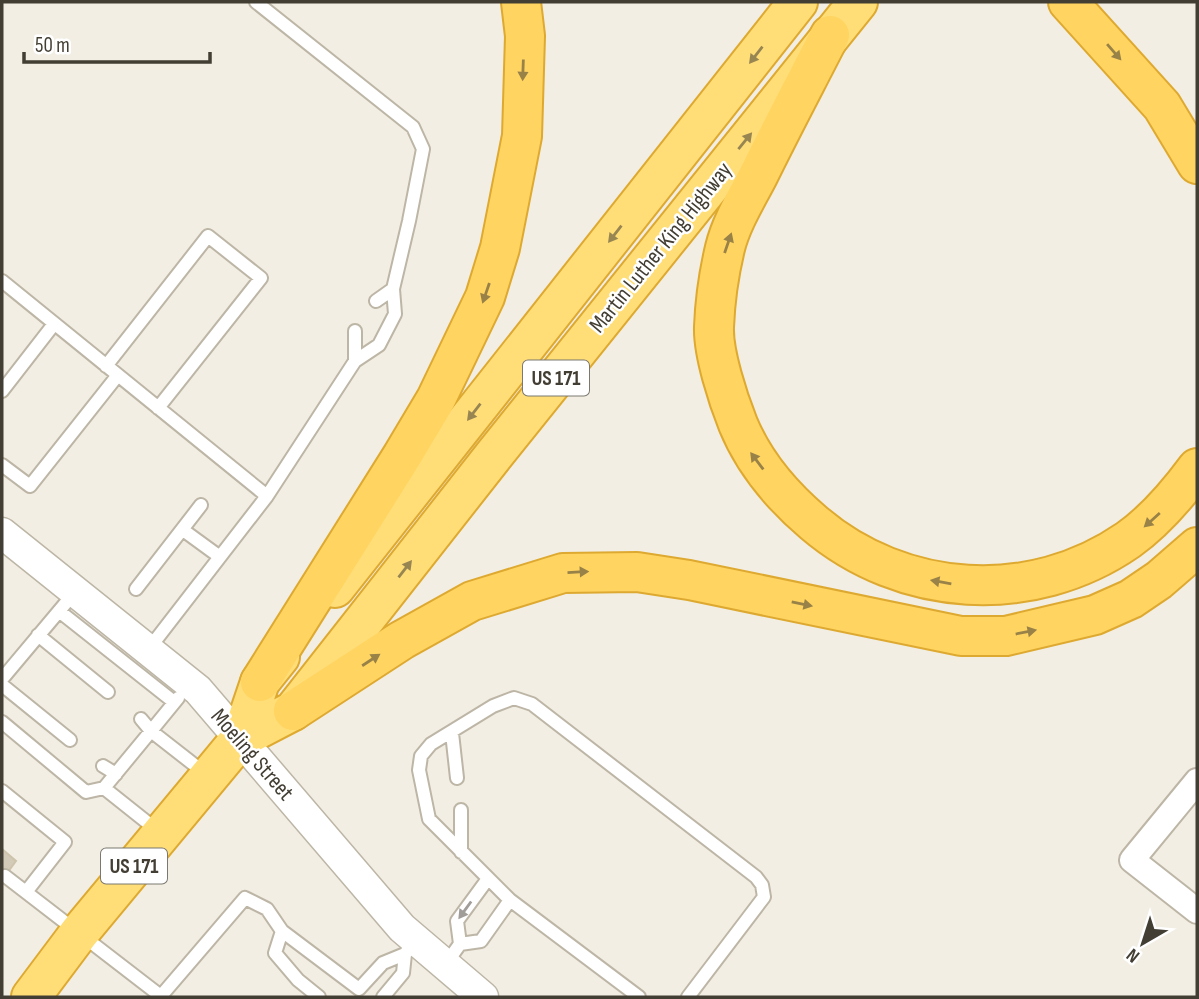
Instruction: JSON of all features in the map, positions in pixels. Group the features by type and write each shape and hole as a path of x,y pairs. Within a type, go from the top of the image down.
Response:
{"highway":[{"path":"260,682 402,456 442,387 485,297 500,248 522,136 524,36 521,2"},
{"name":"Martin Luther King Highway","path":"31,997 79,933 241,737 260,682 798,2"},
{"name":"Martin Luther King Highway","path":"241,737 293,711 858,2"},
{"path":"1068,2 1162,106 1197,164"},
{"path":"830,35 741,209 725,246 718,289 714,329 731,407 749,451 773,483 797,509 823,531 859,555 889,569 920,578 948,584 986,585 1021,583 1048,577 1127,541 1161,513 1197,468"},
{"path":"293,711 402,640 472,601 563,573 637,572 689,580 961,636 1006,636 1094,615 1130,599 1159,580 1197,547"}],"street":[{"name":"Moeling Street","path":"2,533 67,602 148,650 181,693 198,690 402,928 411,948 452,955 483,997"},
{"path":"1197,781 1132,860 1197,911"}],"lane":[{"path":"148,650 267,496 355,361 379,345 395,314 393,289 422,149 413,127 256,2"},
{"path":"106,366 208,236 261,278 158,408"},
{"path":"2,281 267,496"},
{"path":"376,301 393,289"},
{"path":"2,391 54,324"},
{"path":"355,331 355,361"},
{"path":"2,465 30,486 118,375"},
{"path":"136,589 201,505"},
{"path":"183,530 220,557"},
{"path":"2,679 67,602 181,693 104,788 86,792 2,722"},
{"path":"38,635 108,692"},
{"path":"2,685 69,740"},
{"path":"639,997 510,901 429,819 419,769 421,756 430,744 493,706 514,698 532,704 756,877 762,885 764,897 688,997"},
{"path":"141,719 151,731 209,776"},
{"path":"452,733 457,778"},
{"path":"103,766 116,774"},
{"path":"104,788 161,834"},
{"path":"3,794 65,842 26,892"},
{"path":"461,810 461,852"},
{"path":"5,876 162,997 245,898 267,909 282,931 355,993 383,963 411,948"},
{"path":"452,955 457,921 487,880"},
{"path":"452,955 481,941 510,901"},
{"path":"282,931 275,953 298,980 319,997"},
{"path":"383,997 403,973 411,948"}],"building":[{"path":"2,849 16,861 2,880"}]}
